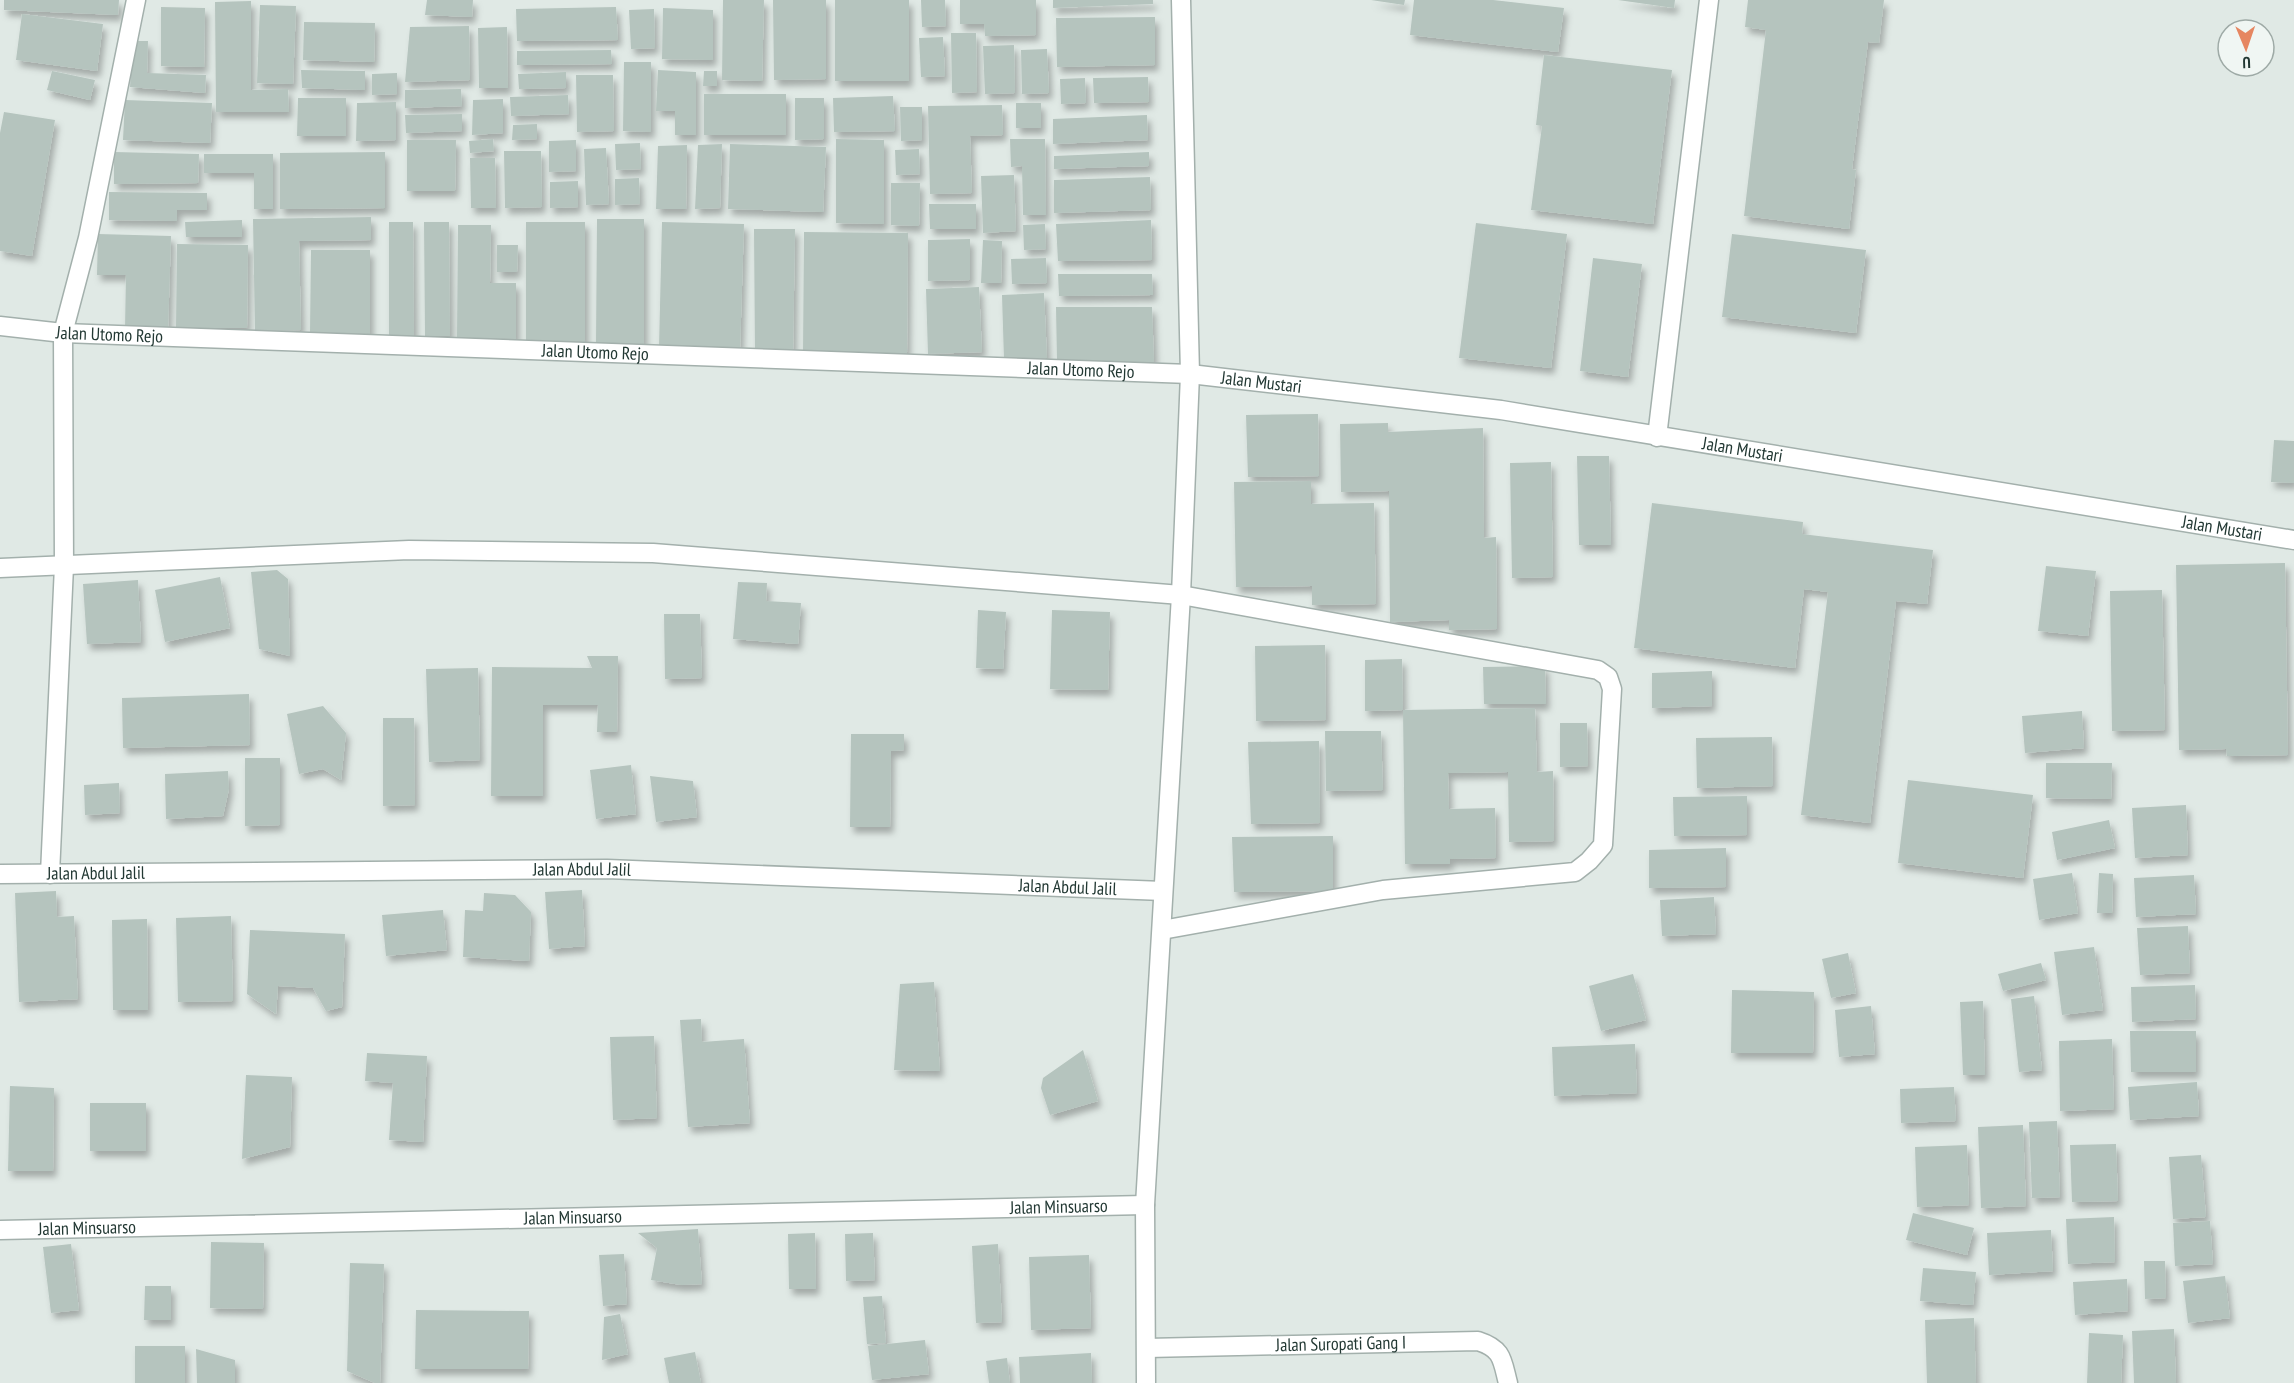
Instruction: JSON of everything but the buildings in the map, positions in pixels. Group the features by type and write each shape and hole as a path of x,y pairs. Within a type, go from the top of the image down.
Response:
{"street":[{"path":"50,874 64,566 63,333 88,238 136,0"},
{"path":"1146,1383 1145,1205 1181,595 1190,374 1181,0"},
{"path":"1657,437 1709,0"},
{"name":"Jalan Utomo Rejo","path":"0,326 63,333 1190,374"},
{"name":"Jalan Mustari","path":"1190,374 1489,409 2294,540"},
{"path":"0,568 409,550 653,553 1181,595 1598,670 1608,677 1612,689 1603,845 1575,872 1383,890 1162,930"},
{"name":"Jalan Abdul Jalil","path":"0,874 607,869 1163,891"},
{"name":"Jalan Minsuarso","path":"0,1230 1145,1205"},
{"name":"Jalan Suropati Gang I","path":"1147,1348 1478,1341 1496,1348 1502,1358 1508,1383"}]}
